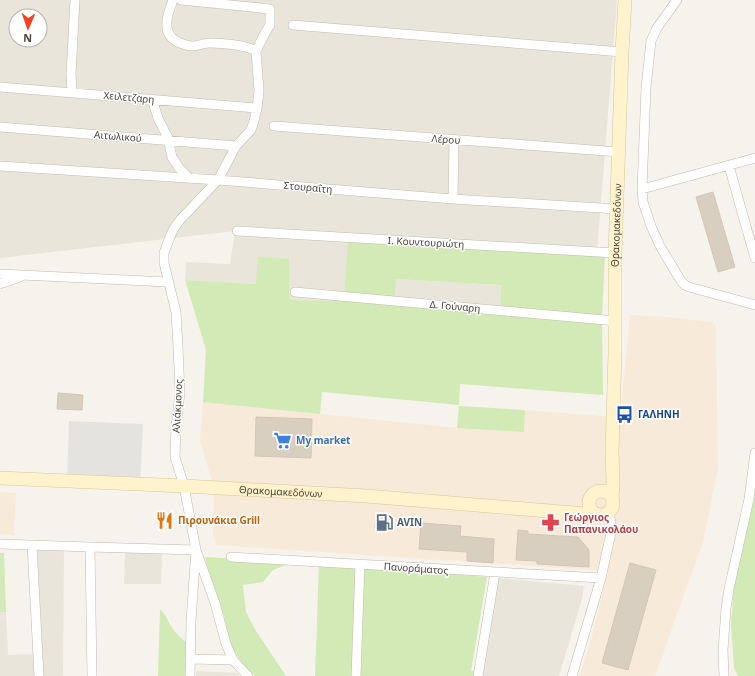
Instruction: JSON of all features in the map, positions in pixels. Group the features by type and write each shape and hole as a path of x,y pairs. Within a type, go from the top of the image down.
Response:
{"main road":[{"name":"Θρακομακεδόνων","path":"0,478 184,486 398,498 561,512 604,514 612,508 617,209 625,0"},
{"name":"Θρακομακεδόνων","path":"561,512 593,496 604,479 612,451"},
{"path":"604,514 592,511 590,508 593,496 600,491 607,493 612,498"}],"street":[{"path":"72,92 71,74 76,0"},
{"path":"173,0 167,16 168,35 174,40 190,46 212,43 244,46 256,51 270,25 270,8 181,0"},
{"path":"677,0 657,28 650,41 646,88 642,189 644,208 655,235 674,269 685,285 697,290 755,305"},
{"path":"293,25 622,52"},
{"name":"Αλιάκμονος","path":"248,676 233,660 226,644 217,608 196,550 184,486 175,457 176,426 180,393 176,312 164,264 164,253 173,230 180,220 218,180 236,146 250,130 257,108 259,91 256,51"},
{"name":"Χειλετζαρη","path":"0,86 257,108"},
{"path":"152,99 158,118 169,140 172,157 179,168 189,178"},
{"name":"Λέρου","path":"274,126 619,152"},
{"name":"Αιτωλικού","path":"0,127 236,146"},
{"path":"453,199 454,140"},
{"path":"642,189 755,158"},
{"name":"Στουραΐτη","path":"0,166 218,180 453,199 617,209"},
{"path":"729,166 755,258"},
{"name":"Ι. Κουντουριώτη","path":"236,231 616,253"},
{"path":"0,274 168,282"},
{"path":"0,284 26,276"},
{"name":"Δ. Γούναρη","path":"295,292 616,321"},
{"path":"724,676 726,608 749,499 755,454"},
{"path":"572,676 601,578 610,533 611,523 604,514"},
{"path":"0,544 196,550 191,621 190,676"},
{"path":"32,545 39,676"},
{"path":"90,547 92,676"},
{"name":"Πανοράματος","path":"231,557 601,578"},
{"path":"356,676 360,564"},
{"path":"478,676 495,573"},
{"path":"190,659 233,660"}],"shaded area":[{"path":"0,0 617,0 597,252 348,239 345,301 288,300 289,259 256,284 185,280 186,262 230,264 235,231 0,258"},
{"path":"396,279 501,285 500,309 395,303"},
{"path":"630,315 711,322 716,325 718,468 703,542 655,676 579,676 590,644 608,571 216,545 213,537 214,488 200,440 203,402 457,428 524,432 525,410 620,419"},
{"path":"69,421 143,424 140,486 67,483"},
{"path":"0,492 16,493 14,535 0,534"},
{"path":"37,550 64,551 63,676 0,676 0,612 6,612 8,655 40,654"},
{"path":"125,552 162,553 161,584 124,584"},
{"path":"498,578 584,586 582,599 559,676 481,676"},
{"path":"196,671 237,673 239,676 196,676"}],"green space":[{"path":"348,239 605,255 602,317 603,395 460,384 459,406 525,410 524,432 457,428 459,405 322,392 320,414 203,402 206,350 185,280 256,284 258,257 289,259 289,300 344,301","holes":["396,279 501,285 500,309 395,303"]},
{"path":"755,492 755,676 738,676 734,668 731,624 734,585"},
{"path":"0,553 4,553 6,612 0,612"},
{"path":"205,557 295,562 273,570 263,582 243,585 246,612 256,631 286,676 255,676 237,656 231,644"},
{"path":"319,563 487,577 471,671 481,672 481,676 315,676"},
{"path":"160,609 174,631 187,643 187,676 158,676"}],"building":[{"path":"713,192 735,267 718,272 696,197"},
{"path":"58,393 83,395 82,410 57,409"},
{"path":"256,417 312,419 311,458 255,456"},
{"path":"376,515 391,516 390,529 375,528"},
{"path":"421,523 461,526 460,536 494,539 493,563 467,561 467,552 419,549"},
{"path":"518,530 528,531 528,534 578,537 589,550 589,567 537,564 537,561 516,560"},
{"path":"630,563 656,570 628,670 602,663"}],"place":[{"name":"ΓΑΛΗΝΗ","path":"625,414"},
{"name":"My market","path":"283,440"},
{"name":"Πιρουνάκια Grill","path":"165,520"},
{"name":"AVIN","path":"384,522"},
{"name":"Γεώργιος Παπανικολάου","path":"551,523"}]}
